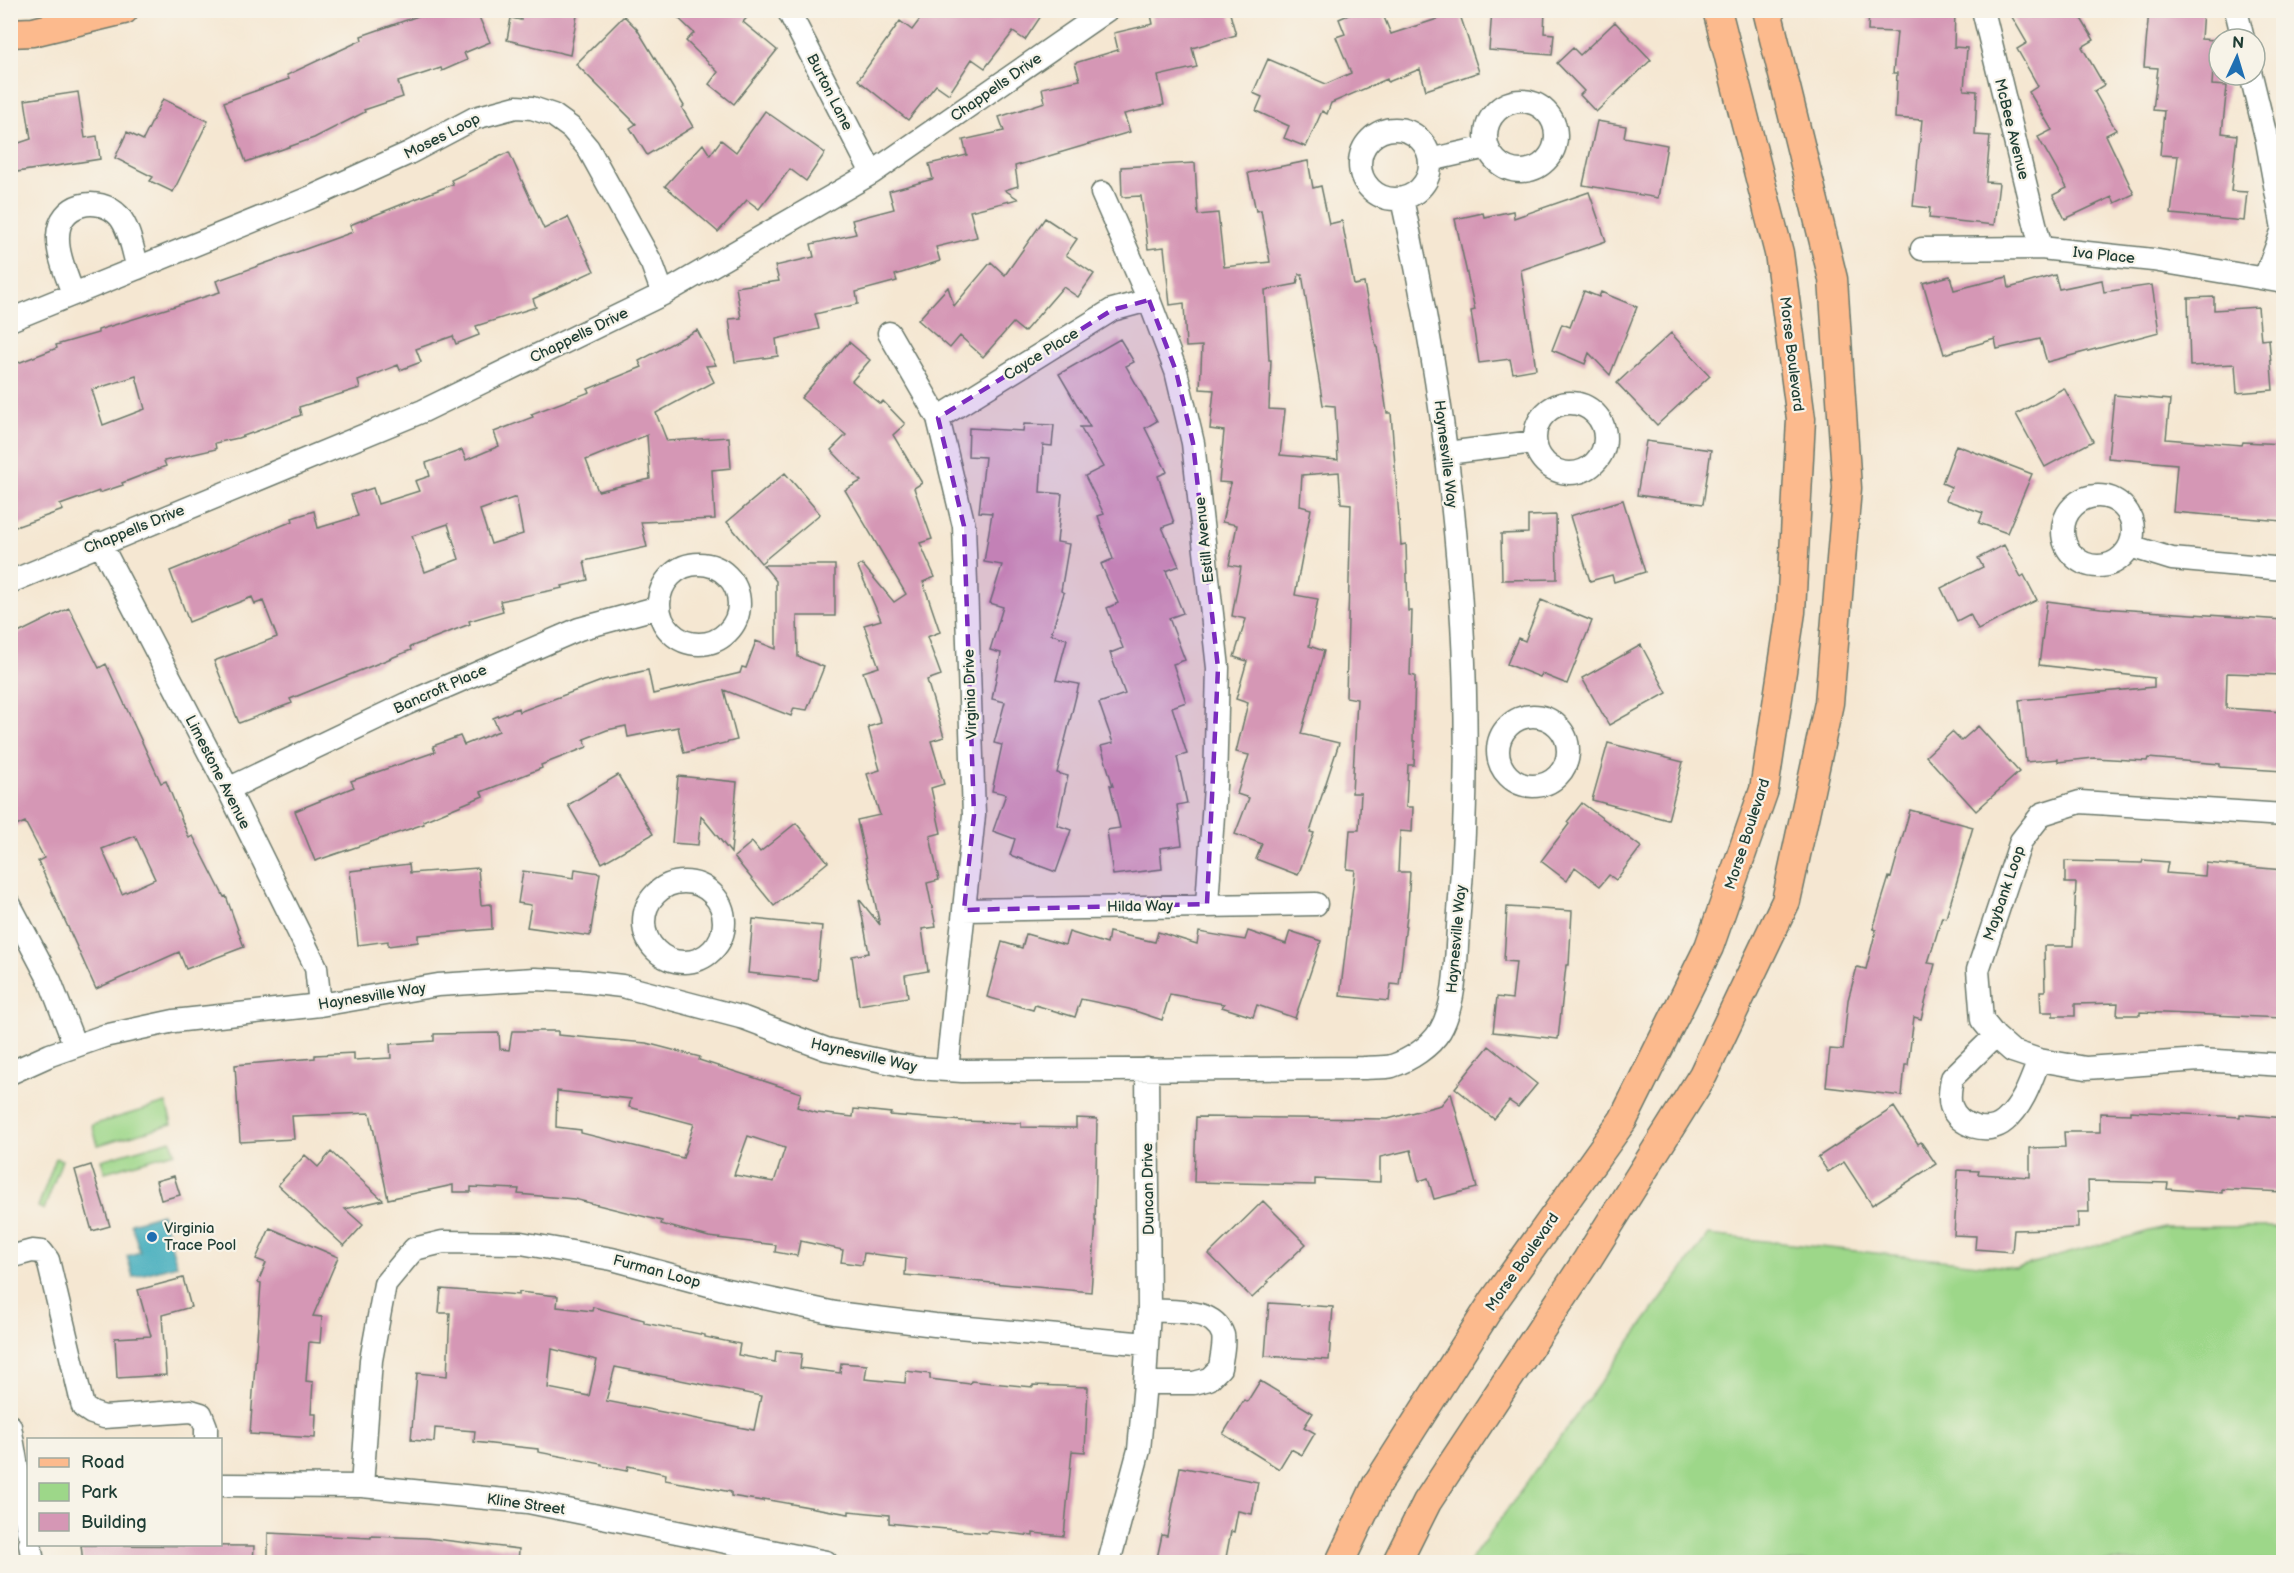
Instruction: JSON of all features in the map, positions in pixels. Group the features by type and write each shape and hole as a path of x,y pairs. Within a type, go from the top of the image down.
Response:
{"main road":[{"path":"10,33 33,32 124,10"},
{"name":"Morse Boulevard","path":"1340,1563 1377,1484 1492,1302 1623,1120 1709,947 1764,790 1791,612 1801,419 1779,253 1717,10"},
{"path":"1397,1563 1427,1502 1587,1260 1704,1075 1786,901 1829,703 1847,488 1833,279 1767,10"}],"street":[{"name":"Burton Lane","path":"788,10 872,173"},
{"name":"Chappells Drive","path":"10,582 423,411 663,294 872,173 1107,10"},
{"name":"McBee Avenue","path":"1983,10 2042,248"},
{"path":"2236,10 2240,27"},
{"path":"2254,87 2267,141 2283,229 2274,280"},
{"name":"Moses Loop","path":"10,320 314,196 409,153 475,118 516,107 532,108 553,115 571,128 588,148 652,264 663,294"},
{"path":"1397,129 1409,132 1426,148 1430,160 1430,170 1420,189 1402,199 1378,196 1365,183 1359,167 1360,155 1366,144 1374,135 1385,130 1397,129"},
{"path":"1430,160 1487,147"},
{"name":"Estill Avenue","path":"1102,193 1149,300 1176,371 1193,443 1218,668 1215,786 1207,904"},
{"name":"Haynesville Way","path":"10,1073 104,1036 174,1021 320,1005 438,985 535,979 622,986 744,1018 826,1049 916,1068 947,1070 1391,1066 1408,1059 1429,1045 1441,1030 1448,1011 1453,985 1462,881 1465,748 1458,560 1447,453 1427,328 1402,199"},
{"path":"73,294 58,238 61,220 74,207 94,203 103,205 115,213 126,228 138,268"},
{"name":"Iva Place","path":"1922,249 2042,248 2153,260 2274,280"},
{"name":"Cayce Place","path":"938,418 1112,310 1149,300"},
{"name":"Virginia Drive","path":"889,333 938,418 964,526 974,815 947,1070"},
{"path":"1447,453 1534,442"},
{"name":"Limestone Avenue","path":"100,543 228,789 316,967 320,1005"},
{"path":"2130,546 2172,559 2283,569"},
{"name":"Bancroft Place","path":"228,789 406,704 579,629 659,607"},
{"path":"1465,748 1498,750"},
{"name":"Maybank Loop","path":"2283,815 2080,802 2042,814 2021,841 1978,970 1982,1020 2012,1051 2039,1060 2086,1068 2200,1060 2283,1065"},
{"name":"Hilda Way","path":"964,910 1207,904 1316,904"},
{"path":"10,905 50,981 75,1046"},
{"path":"665,997 674,960"},
{"path":"1995,1036 1952,1078 1950,1104 1955,1114 1964,1122 1978,1128 1995,1127 2004,1122 2029,1089 2039,1060"},
{"name":"Duncan Drive","path":"1109,1563 1139,1450 1145,1383 1149,1310 1147,1069"},
{"name":"Furman Loop","path":"362,1486 371,1360 385,1284 414,1248 443,1242 521,1243 612,1259 727,1290 836,1313 935,1326 1147,1344"},
{"path":"10,1257 32,1251 42,1252 48,1260 84,1407 104,1417 191,1411 201,1414 206,1427 206,1438"},
{"path":"1145,1383 1194,1383 1209,1379 1220,1368 1223,1335 1213,1320 1200,1314 1149,1310"},
{"path":"10,1426 27,1526"},
{"name":"Kline Street","path":"222,1485 362,1486 528,1502 826,1563"},
{"path":"30,1546 33,1563"}],"highlighted area":[{"path":"1149,300 1176,371 1193,443 1218,668 1207,904 964,910 974,815 964,526 938,418 1112,310"}],"green space":[{"path":"166,1103 172,1124 98,1145 92,1125"},
{"path":"171,1140 175,1152 105,1172 101,1160"},
{"path":"56,1158 62,1160 44,1210 38,1207"},
{"path":"2164,1227 2283,1227 2283,1562 1469,1562 1708,1235 2015,1268"}],"water":[{"name":"Virginia Trace Pool","path":"162,1214 177,1265 133,1277 127,1256 140,1252 131,1223"}],"building":[{"path":"416,10 476,10 490,42 464,53 467,60 442,71 441,68 398,82 403,97 364,110 365,112 314,138 246,162 224,102 289,79 287,75 362,40 361,36 418,16"},
{"path":"522,10 578,10 570,55 507,40 511,18 521,20"},
{"path":"670,10 754,10 743,22 777,50 734,104 709,84 718,72 686,41 694,33"},
{"path":"927,10 1045,10 1025,40 1013,32 985,68 972,59 949,94 936,85 908,120 858,80 900,21 912,30"},
{"path":"1150,10 1229,10 1236,35 1192,48 1197,67 1158,76 1164,105 1124,114 1130,132 1015,166 1018,186 1005,190 1018,199 970,211 977,237 936,247 940,261 895,275 897,281 856,292 858,304 815,314 819,329 776,339 778,356 735,362 729,319 741,318 736,287 779,281 775,266 814,257 811,244 856,234 852,220 894,209 889,191 933,179 929,164 967,155 963,140 1004,131 999,117 1045,102 1042,88 1080,80 1075,63 1118,50 1114,33 1153,24"},
{"path":"1360,10 1381,10 1391,34 1459,12 1479,72 1426,90 1420,69 1388,82 1387,79 1331,103 1327,114 1322,111 1306,147 1284,138 1289,126 1256,111 1262,97 1253,93 1268,59 1326,84 1351,73 1336,37 1345,34 1339,19"},
{"path":"1492,10 1545,10 1544,33 1554,34 1552,55 1489,50"},
{"path":"1869,10 1955,10 1954,47 1967,48 1964,90 1977,91 1975,135 1990,136 1986,182 1999,183 1994,225 1929,218 1930,208 1913,206 1922,120 1895,118 1897,73 1893,73 1897,32 1868,31"},
{"path":"2008,10 2076,10 2094,40 2082,47 2104,85 2094,91 2116,130 2106,135 2134,194 2115,203 2112,197 2065,219 2053,195 2067,188 2038,137 2052,130 2029,92 2038,86 2017,49 2027,43"},
{"path":"2149,10 2203,10 2201,39 2207,39 2207,87 2227,87 2222,133 2237,135 2231,191 2247,192 2244,221 2171,214 2178,156 2160,155 2164,111 2153,110 2158,68 2144,67"},
{"path":"624,16 637,29 684,106 682,108 693,127 647,155 630,128 636,124 576,64"},
{"path":"1615,22 1651,60 1596,112 1580,95 1584,91 1557,63 1573,48 1580,55"},
{"path":"78,92 85,138 97,136 100,159 10,173 10,146 31,139 25,100"},
{"path":"163,99 208,121 173,192 150,181 153,177 115,158 127,132 143,140"},
{"path":"765,111 825,153 806,181 790,169 759,209 747,200 718,232 665,186 703,144 710,155 721,140 736,152"},
{"path":"1597,121 1626,126 1624,137 1667,145 1658,198 1583,185"},
{"path":"509,152 544,229 568,217 594,271 533,299 536,307 476,326 479,335 456,344 453,336 416,349 421,362 400,370 398,365 358,381 360,388 299,407 301,415 238,438 215,443 216,449 164,461 166,466 122,483 123,485 60,505 63,510 10,529 10,366 57,348 56,345 98,333 98,330 220,292 216,281 353,232 350,225 453,184 451,180","holes":["136,376 145,409 103,425 92,390"]},
{"path":"1308,161 1313,188 1321,186 1329,224 1342,221 1354,285 1364,283 1387,413 1391,413 1401,545 1406,544 1408,611 1412,611 1410,675 1415,676 1413,741 1415,741 1414,765 1408,765 1406,807 1413,807 1412,832 1400,831 1398,872 1410,872 1408,907 1399,985 1391,984 1389,1001 1340,996 1355,870 1347,869 1350,830 1359,830 1361,793 1352,793 1357,699 1346,697 1351,504 1341,503 1339,472 1302,475 1300,506 1311,509 1295,595 1318,599 1309,646 1324,651 1301,734 1339,743 1310,832 1314,833 1298,875 1256,859 1262,844 1235,834 1249,798 1237,794 1249,755 1236,752 1248,703 1236,699 1247,661 1234,657 1246,619 1232,616 1241,567 1229,565 1237,525 1222,522 1231,483 1219,482 1224,431 1210,429 1214,390 1200,389 1202,346 1186,347 1184,303 1170,305 1164,247 1148,249 1141,196 1122,197 1121,167 1195,163 1198,215 1218,213 1224,267 1270,262 1261,210 1256,211 1248,173","holes":["1299,274 1302,274 1323,405 1335,406 1338,460 1280,455 1285,410 1269,409 1271,360 1269,360 1265,290 1297,284"]},
{"path":"1589,192 1606,241 1521,270 1536,369 1513,373 1510,359 1479,363 1471,311 1475,310 1455,219 1483,213 1484,217 1513,211 1514,218"},
{"path":"1045,218 1077,239 1066,255 1094,274 1078,297 1063,287 1024,332 1013,323 983,357 960,336 950,348 918,320 948,287 954,306 991,262 1005,275"},
{"path":"2055,275 2059,289 2102,280 2104,292 2152,285 2159,332 2047,362 2040,339 1997,349 1995,339 1944,354 1923,283 1950,276 1954,290 2007,277 2009,288"},
{"path":"1584,291 1599,297 1601,292 1637,307 1610,375 1589,353 1585,364 1552,350 1562,324 1570,327"},
{"path":"2214,297 2214,310 2258,307 2261,340 2269,339 2273,390 2237,393 2235,364 2190,366 2188,298"},
{"path":"697,330 716,365 706,366 714,382 656,413 667,441 729,437 731,468 712,470 715,519 641,522 647,547 584,561 588,580 562,586 563,588 500,601 503,611 469,621 470,624 410,647 411,650 290,699 292,703 239,723 214,661 277,637 263,601 255,604 252,597 189,622 170,571 293,521 292,518 314,511 318,528 358,516 351,495 373,488 378,504 419,491 415,481 430,476 426,463 462,450 466,460 499,446 494,432 533,417 531,414 590,392 588,389 642,367 639,361","holes":["647,435 650,479 598,491 586,460","516,497 523,534 491,544 480,510","448,524 459,559 425,572 412,536"]},
{"path":"1671,333 1710,376 1657,425 1617,383"},
{"path":"1120,339 1134,362 1126,366 1157,421 1145,428 1167,472 1158,476 1174,523 1162,527 1179,566 1166,571 1183,613 1169,618 1185,660 1173,664 1186,702 1172,707 1187,754 1177,757 1187,803 1177,805 1182,845 1160,848 1162,869 1113,875 1107,830 1120,828 1110,785 1113,786 1101,746 1113,743 1099,703 1125,694 1110,653 1123,648 1107,608 1118,603 1101,564 1113,559 1098,516 1104,514 1085,476 1103,467 1080,427 1090,427 1059,374"},
{"path":"849,342 870,360 852,381 880,404 883,401 905,424 893,435 922,483 914,488 932,539 920,543 935,577 923,582 940,632 927,637 941,675 927,680 944,737 931,741 944,784 931,788 941,833 930,836 939,880 927,883 936,927 922,929 928,971 905,975 908,997 859,1005 852,956 869,953 859,899 880,925 857,820 880,815 867,774 880,770 868,727 881,723 863,672 879,667 864,625 881,620 858,567 862,564 894,602 906,594 845,490 861,481 831,450 846,435 801,398"},
{"path":"2064,388 2093,441 2045,467 2016,414"},
{"path":"2114,395 2170,400 2166,439 2242,445 2243,442 2283,444 2283,521 2173,512 2177,464 2108,458"},
{"path":"1024,424 1054,425 1052,446 1043,445 1040,492 1062,494 1057,542 1069,544 1061,591 1064,593 1051,634 1067,639 1056,680 1079,684 1057,773 1068,776 1057,825 1071,830 1056,872 1010,855 1015,839 993,831 1006,794 992,791 1002,745 994,743 1005,702 992,699 1001,653 990,650 1003,607 990,603 1002,565 984,562 992,513 979,512 985,457 968,456 969,428 1023,431"},
{"path":"1646,441 1711,450 1703,504 1637,495"},
{"path":"1956,445 2032,474 2007,533 1979,523 1983,513 1946,500 1951,487 1942,483"},
{"path":"785,473 820,514 761,563 727,522"},
{"path":"1623,500 1645,572 1614,582 1612,575 1590,581 1570,516"},
{"path":"1556,515 1557,579 1502,580 1501,534 1528,533 1528,516"},
{"path":"2004,545 2021,577 2024,575 2037,600 1978,630 1970,614 1957,621 1941,588 1983,567 1978,558"},
{"path":"763,565 835,565 835,616 797,616 798,657 824,667 807,710 794,708 791,716 724,690 737,740 684,753 678,727 628,737 626,726 607,730 584,739 587,747 481,792 483,796 423,821 424,824 315,861 295,811 354,787 351,781 435,752 433,746 460,736 464,745 499,731 493,718 518,708 519,712 604,680 648,670 653,694 740,673 742,667 746,668 756,641 776,649 776,581"},
{"path":"1541,600 1592,621 1567,684 1542,674 1540,677 1507,664 1518,638 1525,641"},
{"path":"2047,601 2101,608 2283,620 2283,675 2227,673 2226,708 2283,712 2283,771 2220,767 2220,764 2148,758 2147,761 2094,758 2058,762 2058,759 2026,762 2019,700 2154,687 2154,678 2039,665"},
{"path":"69,608 99,668 106,664 161,783 166,781 189,838 193,836 224,897 226,896 244,947 186,969 179,952 96,989 38,861 44,858 25,822 16,826 10,814 10,637","holes":["135,836 155,879 122,894 102,849"]},
{"path":"1641,645 1667,693 1609,725 1582,678"},
{"path":"1978,726 2019,772 1976,811 1926,756 1952,732 1961,741"},
{"path":"1608,743 1683,762 1668,820 1592,800"},
{"path":"618,775 653,834 602,863 568,805"},
{"path":"678,776 737,782 731,853 701,816 698,845 672,843"},
{"path":"1582,803 1641,847 1616,880 1609,875 1600,886 1575,867 1567,881 1541,861"},
{"path":"1910,810 1973,827 1946,918 1942,917 1928,963 1935,964 1921,1019 1914,1017 1902,1096 1826,1087 1830,1049 1843,1050 1848,1000 1857,967 1866,969 1876,930 1873,929 1889,877 1891,878"},
{"path":"796,823 828,862 774,906 734,857 752,842 760,852"},
{"path":"2143,860 2168,862 2166,873 2205,876 2206,863 2283,870 2283,1018 2140,1012 2140,1015 2117,1015 2118,1003 2075,1004 2075,1016 2053,1016 2053,1012 2041,1012 2040,991 2045,991 2044,946 2073,946 2076,883 2065,883 2065,861 2142,863"},
{"path":"409,864 410,873 478,868 481,905 491,904 492,929 418,935 418,942 388,946 388,941 358,945 350,871"},
{"path":"575,869 600,873 590,936 527,927 531,905 518,903 523,871 574,878"},
{"path":"1507,907 1572,911 1569,965 1566,965 1558,1039 1493,1032 1497,997 1512,999 1516,962 1504,961"},
{"path":"753,919 822,926 817,980 748,973"},
{"path":"1248,931 1286,944 1290,931 1321,941 1295,1018 1257,1005 1253,1017 1222,1007 1224,1004 1170,994 1162,1020 1129,1009 1081,999 1075,1017 1035,1005 1033,1010 987,997 1002,942 1022,948 1026,934 1065,945 1069,932 1107,944 1109,932 1155,942 1158,932 1197,944 1199,932 1245,940"},
{"path":"512,1031 558,1031 558,1035 646,1043 700,1057 699,1060 801,1093 797,1107 817,1113 853,1117 854,1109 891,1113 890,1115 1021,1123 1021,1127 1076,1128 1076,1118 1097,1119 1096,1221 1091,1292 905,1275 906,1258 864,1253 862,1265 841,1262 843,1250 800,1241 797,1256 775,1252 776,1245 709,1237 661,1224 662,1221 574,1199 518,1194 519,1189 471,1187 471,1192 453,1192 453,1185 388,1199 370,1113 292,1116 294,1139 240,1142 235,1065 315,1058 315,1055 354,1053 354,1060 391,1058 390,1044 434,1041 434,1034 499,1033 500,1049 509,1050","holes":["557,1091 631,1099 629,1107 694,1124 683,1158 581,1133 581,1130 556,1127","748,1136 785,1148 774,1182 734,1175"]},
{"path":"1489,1046 1537,1084 1518,1107 1509,1101 1494,1119 1455,1088"},
{"path":"1451,1093 1477,1188 1434,1199 1428,1178 1419,1181 1411,1150 1380,1157 1380,1182 1315,1179 1315,1185 1194,1182 1196,1117 1388,1119 1441,1105"},
{"path":"1894,1107 1918,1144 1921,1142 1936,1164 1872,1205 1844,1162 1828,1172 1818,1157"},
{"path":"2130,1111 2240,1117 2240,1114 2283,1118 2283,1192 2222,1189 2222,1193 2167,1189 2168,1183 2088,1181 2089,1212 2078,1212 2078,1228 2014,1230 2012,1252 1975,1249 1976,1236 1954,1235 1958,1170 1979,1171 1978,1174 2030,1177 2030,1148 2065,1147 2064,1132 2100,1132 2100,1113 2130,1114"},
{"path":"331,1152 383,1200 345,1209 363,1225 344,1246 278,1185 305,1155 318,1167"},
{"path":"91,1165 110,1226 92,1231 75,1170"},
{"path":"174,1176 180,1195 161,1200 156,1181"},
{"path":"1263,1201 1306,1244 1252,1298 1209,1254"},
{"path":"270,1228 338,1257 313,1316 322,1317 320,1343 309,1342 306,1381 313,1382 311,1414 316,1414 315,1438 250,1434 261,1283 258,1282 266,1263 256,1259"},
{"path":"183,1278 191,1307 162,1315 166,1375 117,1378 115,1338 151,1336 138,1290"},
{"path":"441,1289 558,1296 557,1307 592,1311 593,1307 644,1320 644,1323 740,1344 738,1355 775,1362 776,1351 802,1354 800,1368 840,1373 841,1363 867,1365 865,1379 905,1383 906,1371 930,1374 930,1379 970,1384 971,1381 1033,1387 1033,1385 1088,1387 1085,1452 1072,1451 1064,1536 1033,1533 1033,1536 988,1531 988,1533 889,1523 889,1515 849,1511 849,1514 763,1499 763,1501 731,1496 731,1492 665,1480 666,1474 628,1466 627,1471 538,1452 538,1449 474,1442 475,1431 435,1428 434,1442 411,1440 417,1373 447,1376 450,1313 439,1313","holes":["552,1349 597,1360 589,1396 548,1388","615,1367 761,1396 754,1430 606,1401"]},
{"path":"1269,1303 1333,1307 1329,1360 1265,1356"},
{"path":"1260,1381 1313,1413 1304,1427 1315,1433 1302,1455 1291,1449 1279,1469 1223,1434 1244,1400 1247,1402"},
{"path":"1180,1467 1258,1482 1252,1514 1238,1511 1234,1532 1231,1531 1225,1563 1156,1563 1162,1535 1167,1536"},
{"path":"268,1533 426,1538 519,1549 518,1563 268,1563"},
{"path":"81,1546 254,1546 253,1563 83,1563"}],"place":[{"name":"Virginia Trace Pool","path":"152,1237"}]}
